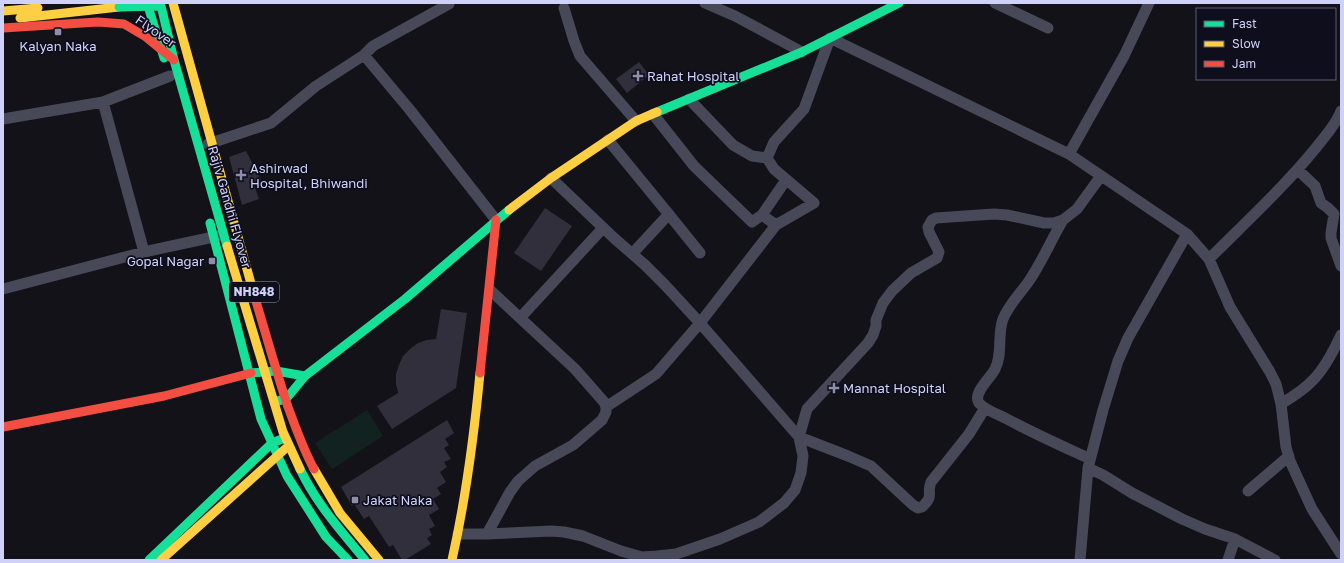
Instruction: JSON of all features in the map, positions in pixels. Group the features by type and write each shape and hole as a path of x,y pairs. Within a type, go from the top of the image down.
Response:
{"main road":[{"path":"3,11 82,3"},
{"path":"147,3 145,22 170,76 183,126"},
{"name":"NH848","path":"173,3 276,371 298,437 306,455 340,513 379,560"},
{"path":"257,405 286,400 305,376 405,299 496,220 551,178 636,121 802,52 896,4"},
{"name":"Flyover","path":"3,20 119,7 160,5"},
{"name":"Rajiv Gandhi Flyover","path":"160,5 174,60 244,305 283,432 306,482 329,517 365,560"},
{"path":"3,36 177,18"},
{"name":"Flyover","path":"3,28 98,22 124,24 146,37 174,60"},
{"name":"NH848","path":"208,215 261,419 287,476 326,537 348,560"},
{"path":"452,560 458,534 474,431 490,290 496,220"},
{"path":"3,427 164,396 248,373 276,371 305,376"},
{"path":"149,560 272,443 298,437"},
{"path":"161,560 298,437"}],"street":[{"path":"705,3 729,8 802,52"},
{"path":"995,3 1048,28"},
{"path":"1069,154 1124,56 1149,3"},
{"path":"189,148 212,143 271,123 316,86 364,55 373,46 449,4"},
{"path":"564,8 580,56 636,121"},
{"path":"767,158 774,142 804,109 830,38 1069,154 1187,234 1209,259 1230,307 1276,384 1281,404 1286,447 1289,456 1312,509 1341,555 1338,560"},
{"path":"364,55 410,110 496,220"},
{"path":"3,119 102,102 170,76"},
{"path":"689,99 733,145 752,156 767,158"},
{"path":"102,102 144,252"},
{"path":"1209,259 1298,170 1328,134 1341,111"},
{"path":"653,114 694,166 752,222 762,215 786,180"},
{"path":"608,140 700,252"},
{"path":"606,407 656,374 700,323 776,225 814,203 774,170 767,158"},
{"path":"1298,170 1318,190 1319,200 1321,203 1334,214 1331,238 1341,266"},
{"path":"458,534 552,531 564,532 583,536 621,551 642,557 676,554 720,539 759,522 784,503 795,490 801,472 802,456 799,437 807,409 868,343 873,335 876,320 883,303 892,291 911,273 933,261 938,256 939,252 928,227 932,220 936,218 994,214 1007,215 1044,223 1054,223 1062,220 1077,209 1101,176"},
{"path":"551,178 665,285 799,437 871,466 907,500 918,508 922,508 929,499 931,482 964,439 985,408"},
{"path":"632,254 666,219 668,215 667,212"},
{"path":"762,215 776,225"},
{"path":"1062,220 1033,274 1008,308 999,333 998,363 990,378 978,392 977,397 979,402 985,408 1089,464 1132,493 1182,519 1205,529 1235,539 1275,560"},
{"path":"520,318 603,228"},
{"path":"3,289 144,252 237,232"},
{"path":"1080,560 1089,464 1118,361 1128,338 1187,234"},
{"path":"487,534 510,492 518,481 535,466 573,445 602,420 606,412 606,407 596,392 575,369 490,290"},
{"path":"1281,404 1314,380 1341,335"},
{"path":"1248,491 1289,456"},
{"path":"1228,560 1235,539"}],"shaded area":[{"path":"367,410 383,436 332,469 315,443"}],"building":[{"path":"639,62 649,75 627,93 616,79"},
{"path":"246,151 262,182 254,185 259,199 242,205 229,157"},
{"path":"545,208 572,226 541,271 514,253"},
{"path":"441,309 467,313 456,388 392,429 377,406 398,393 396,374 403,356 418,343 436,339"},
{"path":"447,420 454,433 445,439 449,445 444,448 451,459 444,462 447,467 440,472 446,482 437,488 441,494 433,499 439,509 429,515 435,526 429,529 432,535 427,538 431,544 405,560 402,560 393,545 389,547 369,516 364,519 354,504 352,506 341,487"}],"traffic: fast":[{"path":"147,3 164,58"},
{"path":"657,112 802,52 899,3"},
{"path":"119,7 161,6 174,60 227,246"},
{"path":"277,401 286,399 305,376 405,299 509,210"},
{"path":"210,223 261,419 287,476 326,537 348,560"},
{"path":"251,373 276,371 305,376"},
{"path":"149,560 272,443 282,439"},
{"path":"300,469 321,505 365,560"}],"traffic: slow":[{"path":"173,3 255,298"},
{"path":"20,18 119,7"},
{"path":"3,11 38,8"},
{"path":"509,210 551,178 636,121 657,112"},
{"path":"227,246 283,432 300,469"},
{"path":"452,560 469,467 480,373"},
{"path":"161,560 285,449"},
{"path":"314,469 340,513 379,560"}],"traffic: jam":[{"path":"3,28 98,22 124,24 146,37 174,60"},
{"path":"480,373 496,220"},
{"path":"255,298 288,407 303,446 314,469"},
{"path":"3,427 164,396 251,373"}],"place":[{"name":"Kalyan Naka","path":"58,32"},
{"name":"Rahat Hospital","path":"638,76"},
{"name":"Ashirwad Hospital, Bhiwandi","path":"241,175"},
{"name":"Gopal Nagar","path":"212,261"},
{"name":"Mannat Hospital","path":"834,388"},
{"name":"Jakat Naka","path":"355,500"}]}
